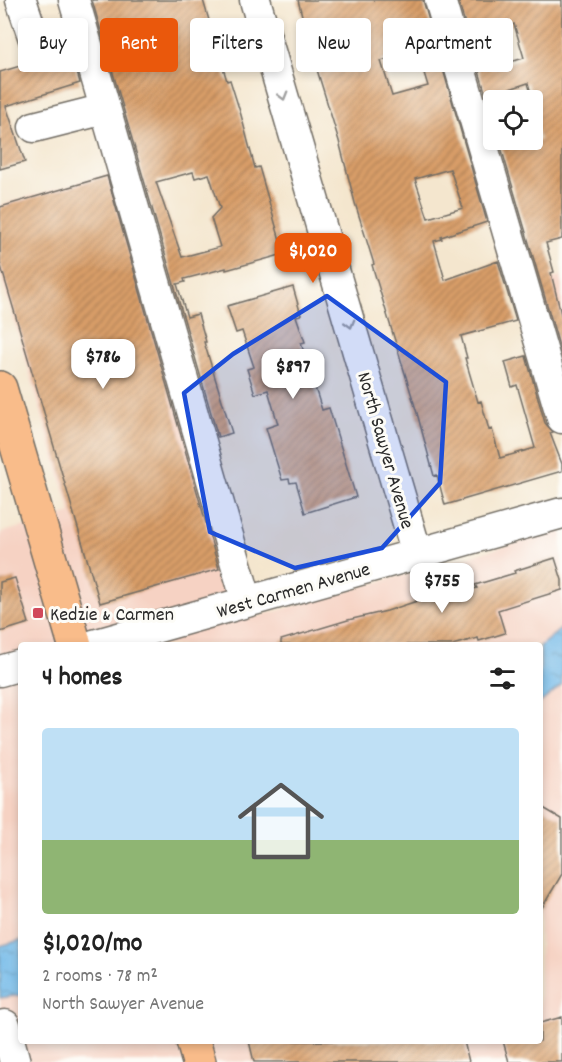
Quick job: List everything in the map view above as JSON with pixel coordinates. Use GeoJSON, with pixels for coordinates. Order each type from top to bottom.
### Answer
{"type":"FeatureCollection","features":[{"type":"Feature","properties":{"kind":"main road"},"geometry":{"type":"LineString","coordinates":[[0,388],[74,642]]}},
{"type":"Feature","properties":{"kind":"main road"},"geometry":{"type":"LineString","coordinates":[[194,1044],[199,1062]]}},
{"type":"Feature","properties":{"kind":"street"},"geometry":{"type":"LineString","coordinates":[[21,0],[27,18]]}},
{"type":"Feature","properties":{"kind":"street"},"geometry":{"type":"LineString","coordinates":[[74,0],[247,602]]}},
{"type":"Feature","properties":{"kind":"street","name":"North Sawyer Avenue"},"geometry":{"type":"LineString","coordinates":[[255,0],[417,554]]}},
{"type":"Feature","properties":{"kind":"street"},"geometry":{"type":"LineString","coordinates":[[440,0],[562,418]]}},
{"type":"Feature","properties":{"kind":"street"},"geometry":{"type":"LineString","coordinates":[[34,127],[105,109]]}},
{"type":"Feature","properties":{"kind":"street","name":"West Carmen Avenue"},"geometry":{"type":"LineString","coordinates":[[105,642],[562,513]]}},
{"type":"Feature","properties":{"kind":"street"},"geometry":{"type":"LineString","coordinates":[[0,671],[18,666]]}},
{"type":"Feature","properties":{"kind":"street"},"geometry":{"type":"LineString","coordinates":[[2,1025],[15,1062]]}},
{"type":"Feature","properties":{"kind":"highlighted area"},"geometry":{"type":"Polygon","coordinates":[[[327,296],[446,382],[440,483],[382,548],[295,568],[210,532],[184,393],[233,354],[327,296]]]}},
{"type":"Feature","properties":{"kind":"shaded area"},"geometry":{"type":"Polygon","coordinates":[[[128,168],[256,617],[562,530],[562,1062],[10,1062],[0,1030],[0,533],[71,513],[0,273],[0,205],[128,168]]]}},
{"type":"Feature","properties":{"kind":"shaded area"},"geometry":{"type":"Polygon","coordinates":[[[562,276],[562,403],[526,286],[562,276]]]}},
{"type":"Feature","properties":{"kind":"water"},"geometry":{"type":"Polygon","coordinates":[[[562,628],[562,685],[543,701],[543,644],[562,628]]]}},
{"type":"Feature","properties":{"kind":"water"},"geometry":{"type":"Polygon","coordinates":[[[18,941],[18,995],[0,998],[0,946],[18,941]]]}},
{"type":"Feature","properties":{"kind":"building"},"geometry":{"type":"Polygon","coordinates":[[[92,0],[203,0],[208,18],[190,18],[190,72],[224,72],[227,81],[230,80],[255,168],[259,167],[284,254],[184,279],[185,282],[177,284],[187,317],[198,314],[206,342],[204,342],[232,433],[218,437],[113,72],[178,72],[178,18],[100,18],[100,28],[92,0]],[[193,172],[156,182],[182,257],[220,247],[211,218],[220,208],[209,174],[195,178],[193,172]]]}},
{"type":"Feature","properties":{"kind":"building"},"geometry":{"type":"Polygon","coordinates":[[[298,0],[423,0],[428,18],[383,18],[383,60],[381,61],[383,72],[392,96],[428,86],[424,72],[444,72],[487,222],[434,241],[445,280],[498,261],[516,321],[461,336],[467,358],[465,358],[478,402],[481,401],[489,430],[492,429],[500,458],[535,448],[517,385],[512,387],[505,362],[526,356],[545,423],[553,432],[550,433],[562,464],[562,471],[445,505],[437,475],[434,476],[372,265],[374,264],[318,72],[371,72],[371,18],[303,18],[298,0]],[[450,169],[415,179],[428,218],[463,208],[450,169]]]}},
{"type":"Feature","properties":{"kind":"building"},"geometry":{"type":"Polygon","coordinates":[[[458,0],[562,0],[562,239],[546,243],[562,318],[562,356],[502,150],[543,150],[543,90],[530,90],[528,83],[506,90],[485,90],[479,72],[513,72],[513,61],[524,58],[513,18],[463,18],[458,0]]]}},
{"type":"Feature","properties":{"kind":"building"},"geometry":{"type":"Polygon","coordinates":[[[18,67],[18,72],[77,72],[80,83],[6,106],[25,162],[0,169],[0,72],[18,67]]]}},
{"type":"Feature","properties":{"kind":"building"},"geometry":{"type":"Polygon","coordinates":[[[107,176],[219,569],[100,603],[0,263],[0,207],[107,176]]]}},
{"type":"Feature","properties":{"kind":"building"},"geometry":{"type":"Polygon","coordinates":[[[293,287],[301,315],[296,316],[305,342],[301,343],[322,410],[329,408],[356,497],[305,513],[296,482],[290,483],[289,479],[282,480],[266,428],[278,424],[268,390],[255,394],[247,369],[254,367],[242,331],[236,333],[227,306],[293,287]]]}},
{"type":"Feature","properties":{"kind":"building"},"geometry":{"type":"Polygon","coordinates":[[[555,558],[562,580],[562,590],[498,610],[505,633],[479,641],[478,638],[463,642],[281,642],[281,640],[426,598],[427,600],[477,588],[475,585],[515,573],[514,571],[555,558]]]}},
{"type":"Feature","properties":{"kind":"building"},"geometry":{"type":"Polygon","coordinates":[[[15,578],[29,623],[0,632],[0,582],[15,578]]]}},
{"type":"Feature","properties":{"kind":"building"},"geometry":{"type":"Polygon","coordinates":[[[543,808],[562,819],[562,874],[543,906],[543,808]]]}},
{"type":"Feature","properties":{"kind":"building"},"geometry":{"type":"Polygon","coordinates":[[[562,1017],[562,1062],[509,1062],[504,1044],[543,1044],[543,1022],[562,1017]]]}},
{"type":"Feature","properties":{"kind":"building"},"geometry":{"type":"Polygon","coordinates":[[[250,1044],[465,1044],[469,1062],[254,1062],[250,1044]]]}},
{"type":"Feature","properties":{"kind":"place","name":"Kedzie & Carmen"},"geometry":{"type":"Point","coordinates":[38,613]}}]}
